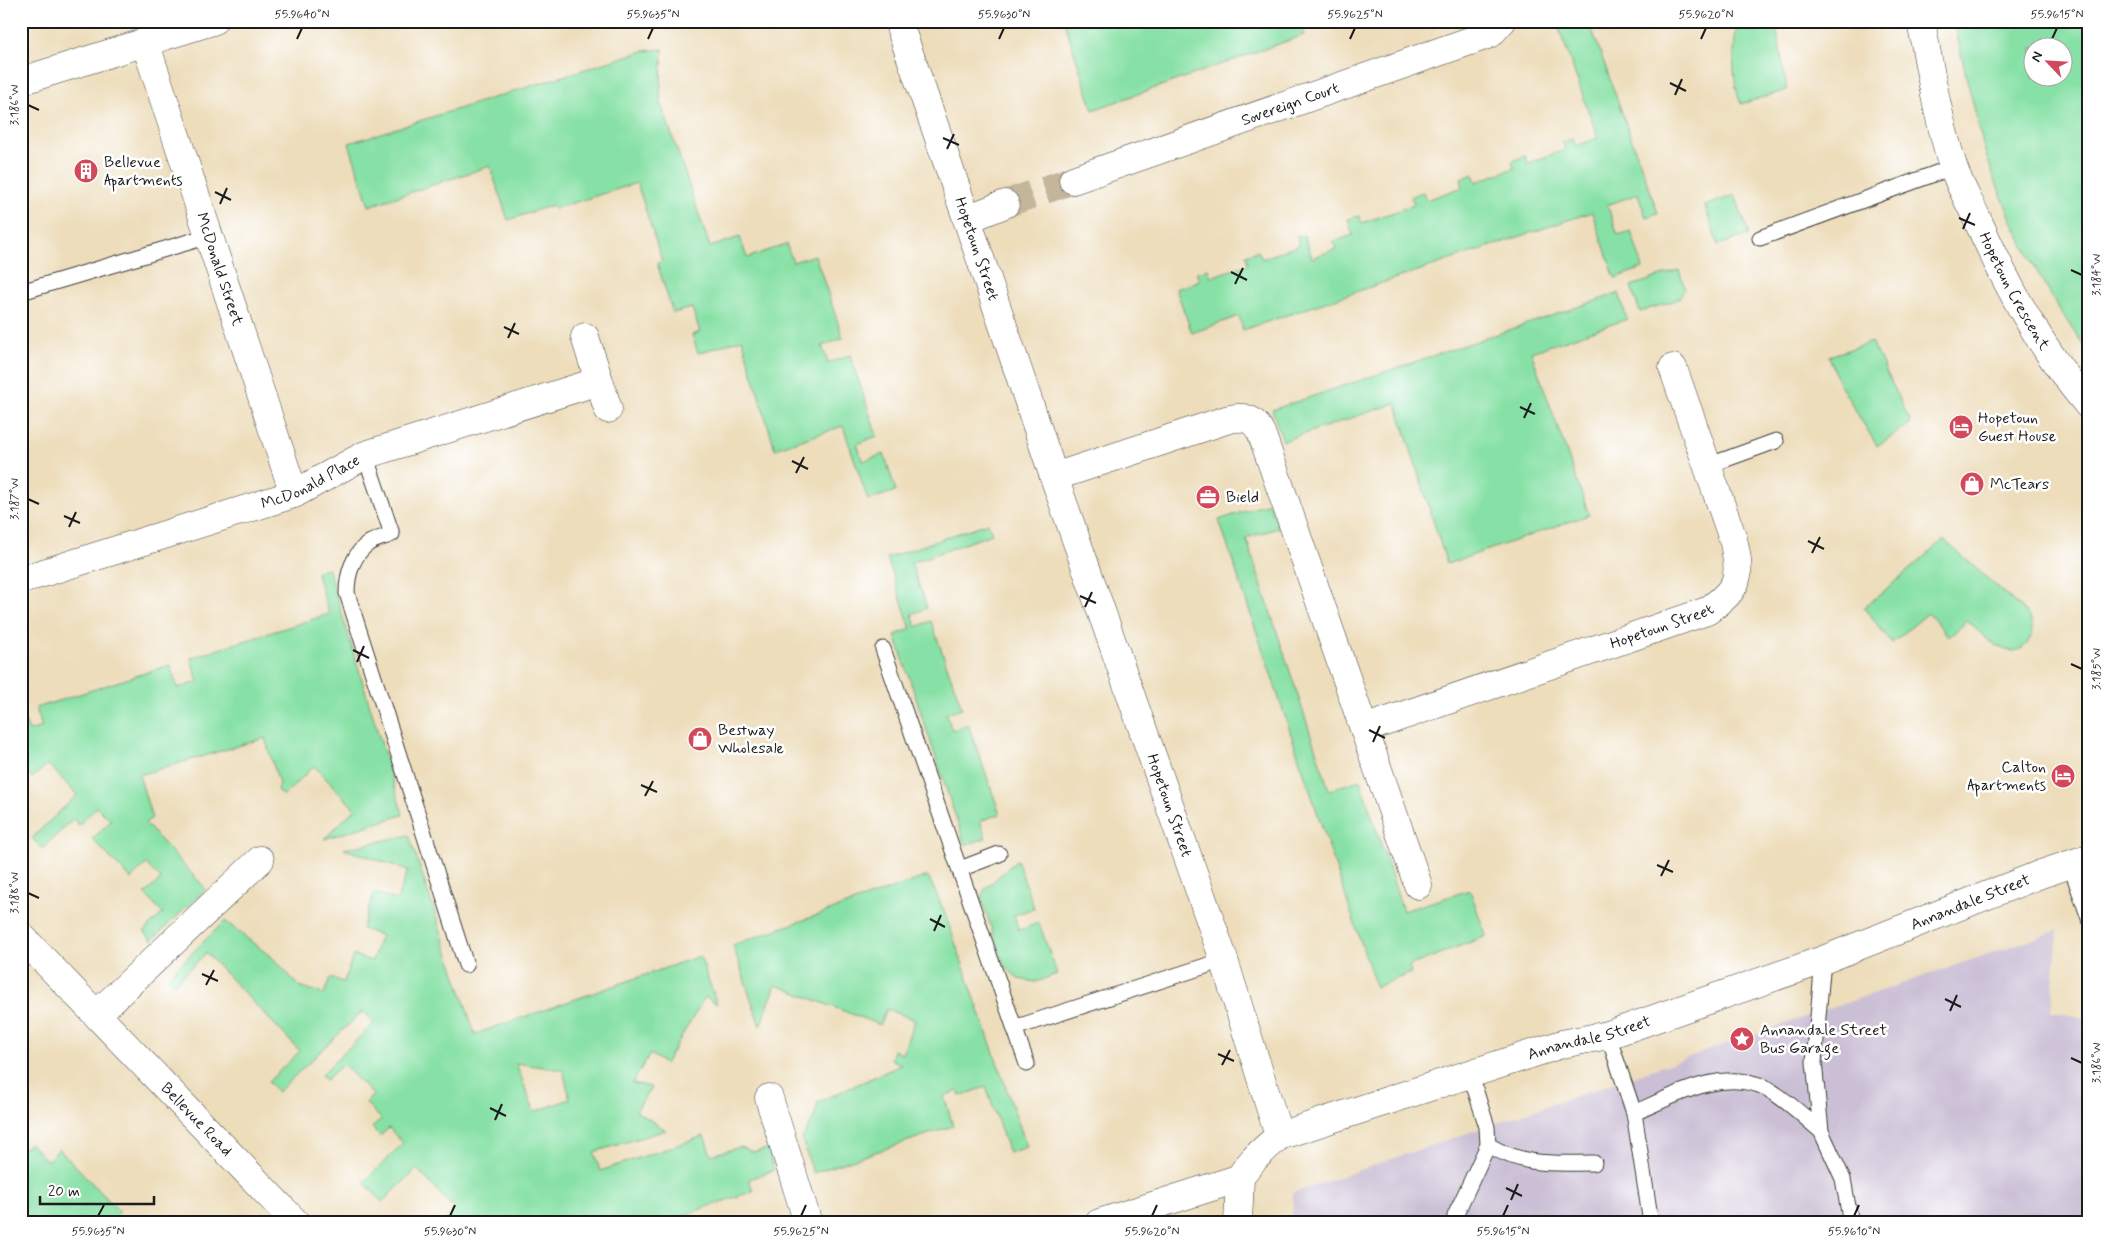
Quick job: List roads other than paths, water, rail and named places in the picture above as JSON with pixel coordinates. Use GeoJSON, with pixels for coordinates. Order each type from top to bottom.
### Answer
{"type":"FeatureCollection","features":[{"type":"Feature","properties":{"kind":"street"},"geometry":{"type":"LineString","coordinates":[[21,80],[213,21]]}},
{"type":"Feature","properties":{"kind":"street","name":"Hopetoun Street"},"geometry":{"type":"LineString","coordinates":[[898,21],[968,219],[1054,478],[1224,960],[1278,1136]]}},
{"type":"Feature","properties":{"kind":"street","name":"Sovereign Court"},"geometry":{"type":"LineString","coordinates":[[1073,180],[1490,34],[1502,21]]}},
{"type":"Feature","properties":{"kind":"street","name":"Hopetoun Crescent"},"geometry":{"type":"LineString","coordinates":[[1921,21],[1934,92],[1953,167],[1992,252],[2037,338],[2067,381],[2089,406]]}},
{"type":"Feature","properties":{"kind":"street","name":"McDonald Street"},"geometry":{"type":"LineString","coordinates":[[145,42],[294,494]]}},
{"type":"Feature","properties":{"kind":"street"},"geometry":{"type":"LineString","coordinates":[[968,219],[1005,204]]}},
{"type":"Feature","properties":{"kind":"street"},"geometry":{"type":"LineString","coordinates":[[585,337],[608,410]]}},
{"type":"Feature","properties":{"kind":"street","name":"Hopetoun Street"},"geometry":{"type":"LineString","coordinates":[[1364,729],[1707,611],[1722,601],[1735,585],[1739,564],[1733,539],[1673,368]]}},
{"type":"Feature","properties":{"kind":"street","name":"McDonald Place"},"geometry":{"type":"LineString","coordinates":[[21,580],[294,494],[365,455],[599,381]]}},
{"type":"Feature","properties":{"kind":"street"},"geometry":{"type":"LineString","coordinates":[[1054,478],[1226,420],[1243,417],[1254,421],[1262,435],[1418,885]]}},
{"type":"Feature","properties":{"kind":"street"},"geometry":{"type":"LineString","coordinates":[[97,1014],[260,860]]}},
{"type":"Feature","properties":{"kind":"street","name":"Annandale Street"},"geometry":{"type":"LineString","coordinates":[[1240,1178],[1248,1164],[1278,1136],[1562,1044],[1608,1035],[1823,960],[2041,874],[2079,861]]}},
{"type":"Feature","properties":{"kind":"street","name":"Bellevue Road"},"geometry":{"type":"LineString","coordinates":[[21,936],[296,1223]]}},
{"type":"Feature","properties":{"kind":"street"},"geometry":{"type":"LineString","coordinates":[[769,1098],[808,1223]]}},
{"type":"Feature","properties":{"kind":"street"},"geometry":{"type":"LineString","coordinates":[[1099,1223],[1240,1178],[1238,1223]]}},
{"type":"Feature","properties":{"kind":"lane"},"geometry":{"type":"LineString","coordinates":[[1760,238],[1953,167]]}},
{"type":"Feature","properties":{"kind":"lane"},"geometry":{"type":"LineString","coordinates":[[21,292],[209,236]]}},
{"type":"Feature","properties":{"kind":"lane"},"geometry":{"type":"LineString","coordinates":[[1707,466],[1776,441]]}},
{"type":"Feature","properties":{"kind":"lane"},"geometry":{"type":"LineString","coordinates":[[365,455],[392,534],[370,542],[360,551],[352,564],[347,579],[346,593],[466,965]]}},
{"type":"Feature","properties":{"kind":"lane"},"geometry":{"type":"LineString","coordinates":[[883,649],[1027,1064]]}},
{"type":"Feature","properties":{"kind":"lane"},"geometry":{"type":"LineString","coordinates":[[960,870],[999,854]]}},
{"type":"Feature","properties":{"kind":"lane"},"geometry":{"type":"LineString","coordinates":[[2079,861],[2089,918]]}},
{"type":"Feature","properties":{"kind":"lane"},"geometry":{"type":"LineString","coordinates":[[1014,1028],[1224,960]]}},
{"type":"Feature","properties":{"kind":"lane"},"geometry":{"type":"LineString","coordinates":[[1823,960],[1814,1062],[1821,1131],[1843,1179],[1851,1223]]}},
{"type":"Feature","properties":{"kind":"lane"},"geometry":{"type":"LineString","coordinates":[[1608,1035],[1634,1113],[1651,1223]]}},
{"type":"Feature","properties":{"kind":"lane"},"geometry":{"type":"LineString","coordinates":[[1455,1216],[1488,1145],[1487,1127],[1470,1074]]}},
{"type":"Feature","properties":{"kind":"lane"},"geometry":{"type":"LineString","coordinates":[[1634,1113],[1699,1086],[1722,1081],[1745,1081],[1765,1088],[1782,1098],[1821,1131]]}},
{"type":"Feature","properties":{"kind":"lane"},"geometry":{"type":"LineString","coordinates":[[1488,1145],[1516,1159],[1536,1163],[1594,1162]]}},
{"type":"Feature","properties":{"kind":"tunnel"},"geometry":{"type":"LineString","coordinates":[[1005,204],[1073,180]]}},
{"type":"Feature","properties":{"kind":"place","name":"Bellevue Apartments"},"geometry":{"type":"Point","coordinates":[86,171]}},
{"type":"Feature","properties":{"kind":"place","name":"Hopetoun Guest House"},"geometry":{"type":"Point","coordinates":[1961,427]}},
{"type":"Feature","properties":{"kind":"place","name":"McTears"},"geometry":{"type":"Point","coordinates":[1972,484]}},
{"type":"Feature","properties":{"kind":"place","name":"Bield"},"geometry":{"type":"Point","coordinates":[1208,497]}},
{"type":"Feature","properties":{"kind":"place","name":"Bestway Wholesale"},"geometry":{"type":"Point","coordinates":[700,739]}},
{"type":"Feature","properties":{"kind":"place","name":"Calton Apartments"},"geometry":{"type":"Point","coordinates":[2063,776]}},
{"type":"Feature","properties":{"kind":"place","name":"Annandale Street Bus Garage"},"geometry":{"type":"Point","coordinates":[1742,1039]}}]}
